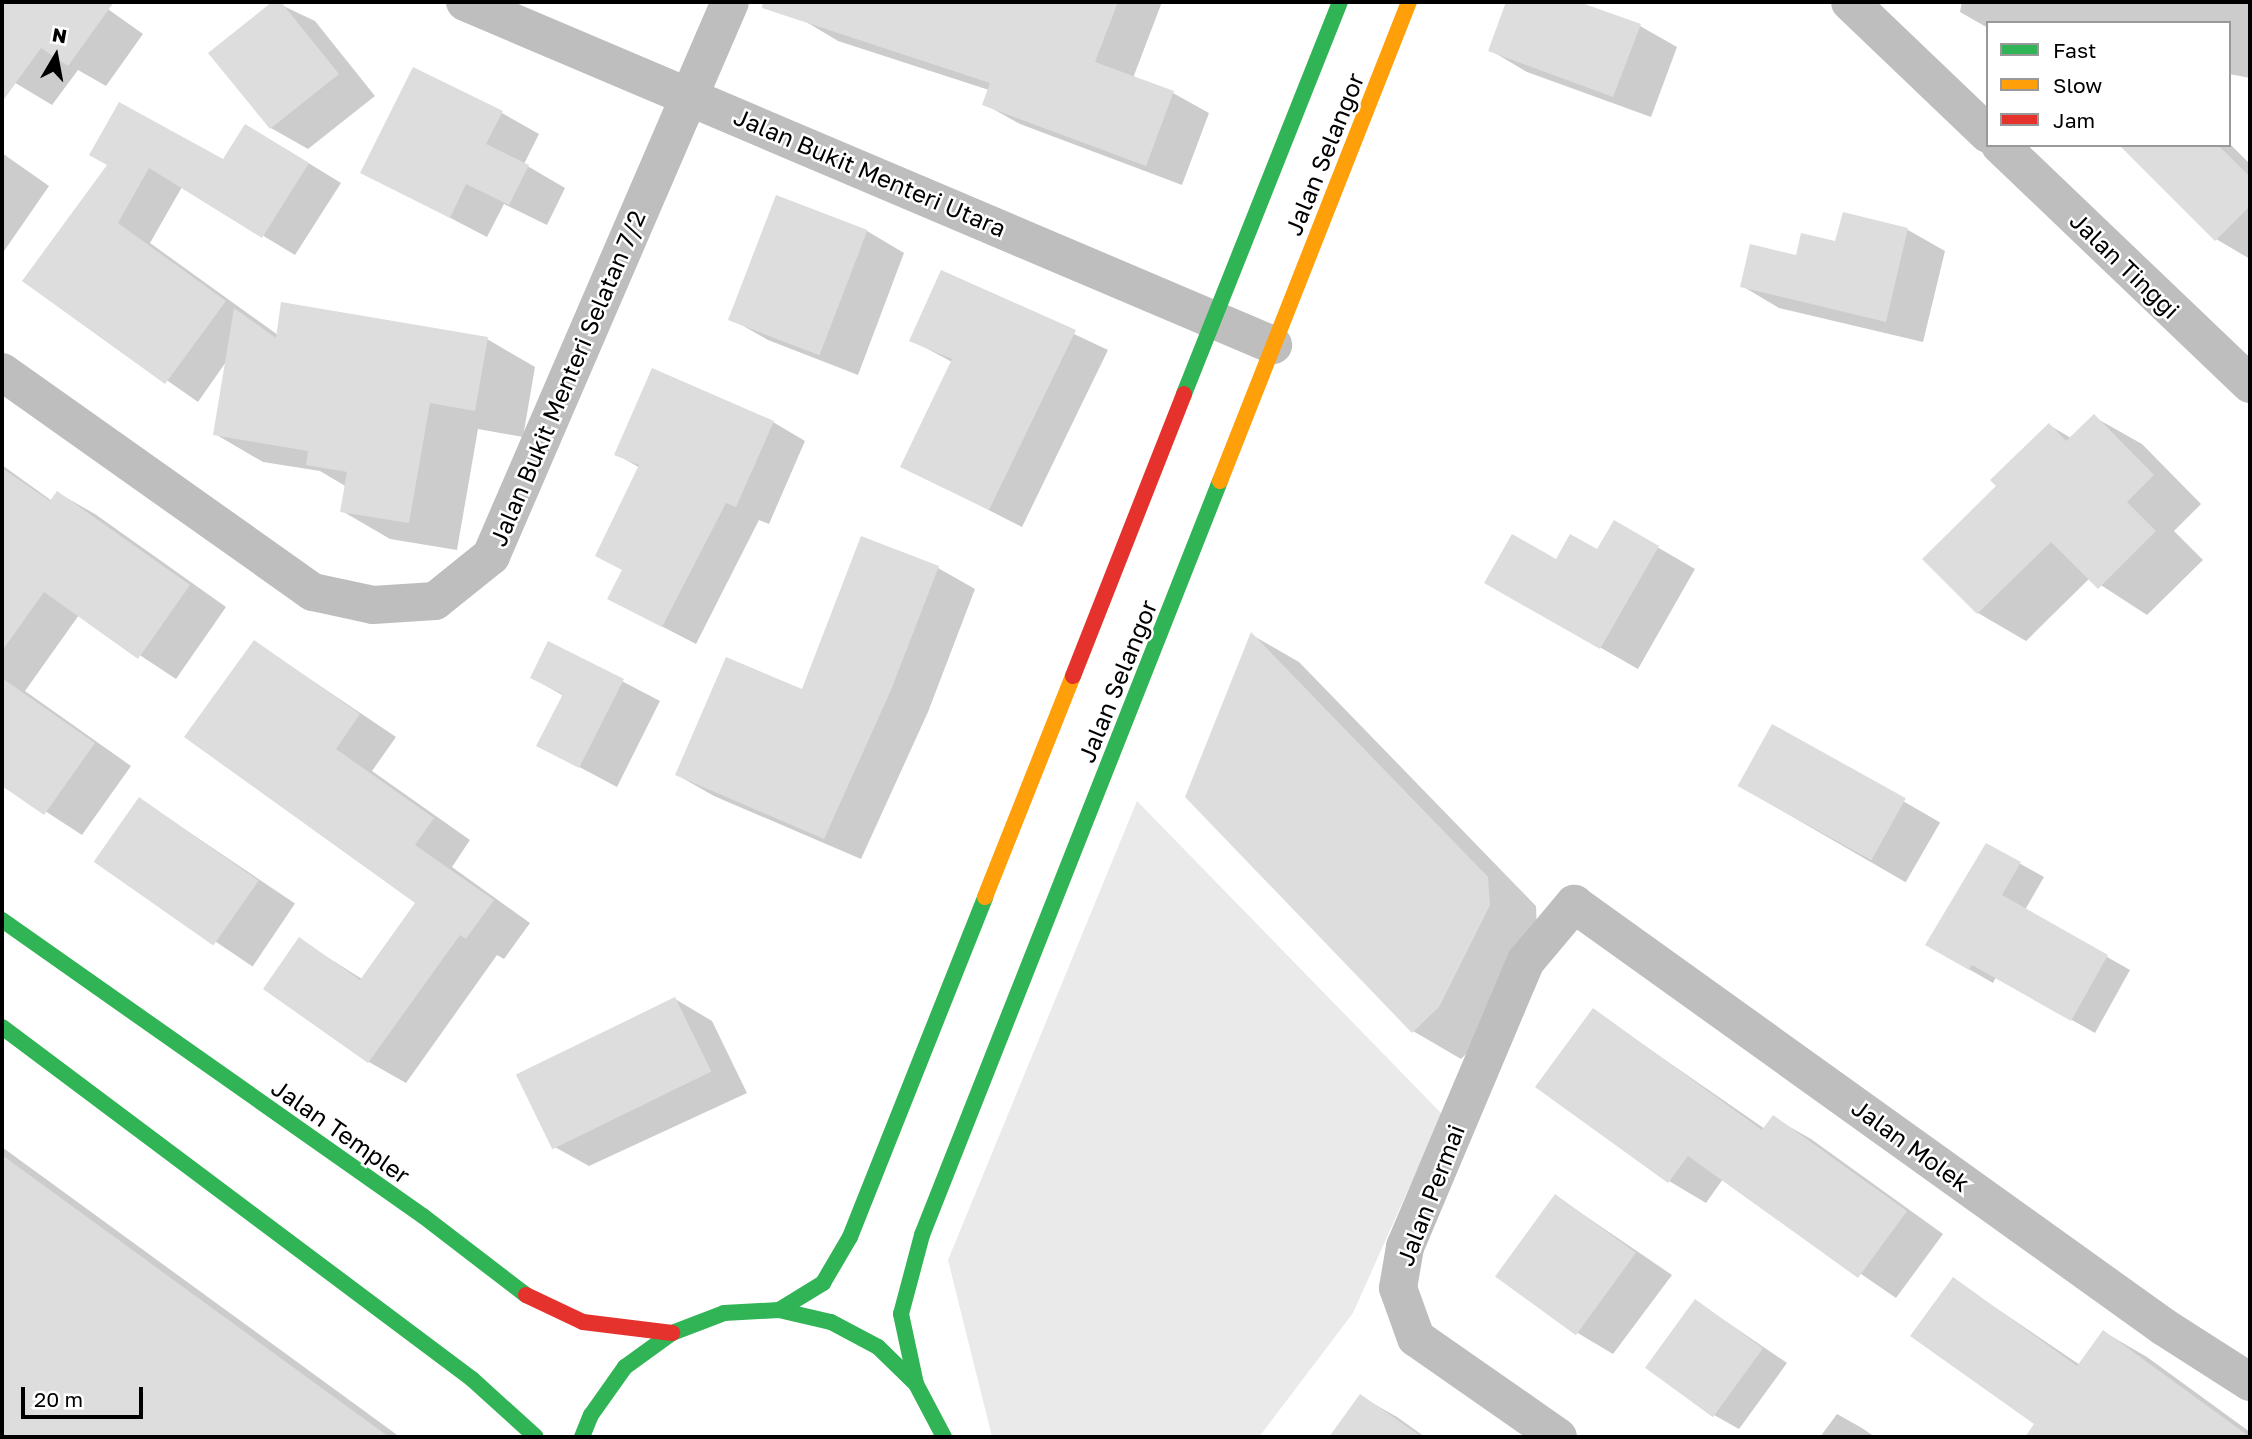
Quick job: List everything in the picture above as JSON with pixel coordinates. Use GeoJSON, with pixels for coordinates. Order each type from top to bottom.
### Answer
{"type":"FeatureCollection","features":[{"type":"Feature","properties":{"kind":"main road","name":"Jalan Selangor"},"geometry":{"type":"LineString","coordinates":[[779,1310],[823,1283],[850,1237],[1340,2]]}},
{"type":"Feature","properties":{"kind":"main road","name":"Jalan Selangor"},"geometry":{"type":"LineString","coordinates":[[916,1384],[901,1314],[922,1235],[1409,2]]}},
{"type":"Feature","properties":{"kind":"main road","name":"Jalan Templer"},"geometry":{"type":"LineString","coordinates":[[2,920],[423,1216],[533,1300],[583,1322],[672,1332]]}},
{"type":"Feature","properties":{"kind":"main road"},"geometry":{"type":"LineString","coordinates":[[2,1027],[472,1379],[536,1437]]}},
{"type":"Feature","properties":{"kind":"main road"},"geometry":{"type":"LineString","coordinates":[[582,1437],[591,1415],[625,1367],[672,1332],[724,1313],[779,1310],[831,1322],[878,1347],[916,1384],[934,1411],[944,1437]]}},
{"type":"Feature","properties":{"kind":"street","name":"Jalan Bukit Menteri Utara"},"geometry":{"type":"LineString","coordinates":[[465,2],[1273,345]]}},
{"type":"Feature","properties":{"kind":"street","name":"Jalan Bukit Menteri Selatan 7/2"},"geometry":{"type":"LineString","coordinates":[[2,372],[313,592],[373,605],[435,601],[491,556],[687,94],[730,2]]}},
{"type":"Feature","properties":{"kind":"street"},"geometry":{"type":"LineString","coordinates":[[1850,2],[1986,132]]}},
{"type":"Feature","properties":{"kind":"street","name":"Jalan Tinggi"},"geometry":{"type":"LineString","coordinates":[[2002,147],[2250,384]]}},
{"type":"Feature","properties":{"kind":"street","name":"Jalan Molek"},"geometry":{"type":"LineString","coordinates":[[1574,904],[2164,1328],[2250,1381]]}},
{"type":"Feature","properties":{"kind":"street","name":"Jalan Permai"},"geometry":{"type":"LineString","coordinates":[[1558,1437],[1416,1338],[1398,1288],[1405,1247],[1526,961],[1574,904]]}},
{"type":"Feature","properties":{"kind":"shaded area"},"geometry":{"type":"Polygon","coordinates":[[[1137,801],[1442,1114],[1353,1313],[1259,1437],[992,1437],[948,1260],[1137,801]]]}},
{"type":"Feature","properties":{"kind":"building"},"geometry":{"type":"Polygon","coordinates":[[[2,2],[114,2],[68,66],[41,48],[2,102],[2,2]]]}},
{"type":"Feature","properties":{"kind":"building"},"geometry":{"type":"Polygon","coordinates":[[[272,2],[281,2],[339,74],[270,129],[208,53],[272,2]]]}},
{"type":"Feature","properties":{"kind":"building"},"geometry":{"type":"Polygon","coordinates":[[[763,2],[1118,2],[1095,62],[1174,91],[1146,166],[982,105],[990,83],[762,8],[763,2]]]}},
{"type":"Feature","properties":{"kind":"building"},"geometry":{"type":"Polygon","coordinates":[[[1506,2],[1579,2],[1641,24],[1613,97],[1488,51],[1506,2]]]}},
{"type":"Feature","properties":{"kind":"building"},"geometry":{"type":"Polygon","coordinates":[[[413,67],[503,111],[486,144],[529,165],[509,205],[466,184],[450,218],[360,173],[413,67]]]}},
{"type":"Feature","properties":{"kind":"building"},"geometry":{"type":"Polygon","coordinates":[[[119,102],[223,159],[245,124],[309,163],[262,238],[149,168],[118,223],[226,301],[165,384],[22,281],[107,165],[89,155],[119,102]]]}},
{"type":"Feature","properties":{"kind":"building"},"geometry":{"type":"Polygon","coordinates":[[[2121,147],[2220,147],[2250,177],[2250,206],[2215,241],[2121,147]]]}},
{"type":"Feature","properties":{"kind":"building"},"geometry":{"type":"Polygon","coordinates":[[[776,195],[867,230],[819,355],[728,320],[776,195]]]}},
{"type":"Feature","properties":{"kind":"building"},"geometry":{"type":"Polygon","coordinates":[[[1843,212],[1908,228],[1886,322],[1740,287],[1750,244],[1796,255],[1801,233],[1835,241],[1843,212]]]}},
{"type":"Feature","properties":{"kind":"building"},"geometry":{"type":"Polygon","coordinates":[[[941,270],[1076,330],[989,510],[900,467],[952,359],[909,341],[941,270]]]}},
{"type":"Feature","properties":{"kind":"building"},"geometry":{"type":"Polygon","coordinates":[[[281,302],[488,337],[475,411],[430,403],[409,523],[340,512],[347,472],[306,465],[308,451],[213,435],[234,308],[276,338],[281,302]]]}},
{"type":"Feature","properties":{"kind":"building"},"geometry":{"type":"Polygon","coordinates":[[[652,368],[774,421],[736,507],[726,503],[662,627],[607,599],[622,570],[595,556],[639,465],[614,455],[652,368]]]}},
{"type":"Feature","properties":{"kind":"building"},"geometry":{"type":"Polygon","coordinates":[[[2094,414],[2154,475],[2127,502],[2156,531],[2098,589],[2051,542],[1977,614],[1922,559],[1996,486],[1990,480],[2049,423],[2066,441],[2094,414]]]}},
{"type":"Feature","properties":{"kind":"building"},"geometry":{"type":"Polygon","coordinates":[[[2,468],[50,501],[57,491],[190,585],[138,659],[44,592],[2,651],[2,468]]]}},
{"type":"Feature","properties":{"kind":"building"},"geometry":{"type":"Polygon","coordinates":[[[1614,520],[1659,546],[1600,649],[1484,583],[1512,534],[1556,559],[1570,534],[1597,549],[1614,520]]]}},
{"type":"Feature","properties":{"kind":"building"},"geometry":{"type":"Polygon","coordinates":[[[861,536],[939,566],[891,690],[824,839],[675,775],[726,657],[802,689],[861,536]]]}},
{"type":"Feature","properties":{"kind":"building"},"geometry":{"type":"Polygon","coordinates":[[[1251,632],[1488,877],[1490,905],[1439,1007],[1412,1033],[1185,797],[1251,632]]]}},
{"type":"Feature","properties":{"kind":"building"},"geometry":{"type":"Polygon","coordinates":[[[254,640],[360,714],[336,749],[434,818],[415,845],[494,900],[466,939],[460,935],[368,1063],[263,989],[299,937],[360,980],[415,903],[184,737],[254,640]]]}},
{"type":"Feature","properties":{"kind":"building"},"geometry":{"type":"Polygon","coordinates":[[[548,641],[624,679],[579,768],[536,746],[563,694],[530,678],[548,641]]]}},
{"type":"Feature","properties":{"kind":"building"},"geometry":{"type":"Polygon","coordinates":[[[2,678],[95,743],[44,815],[2,786],[2,678]]]}},
{"type":"Feature","properties":{"kind":"building"},"geometry":{"type":"Polygon","coordinates":[[[1772,724],[1906,798],[1871,860],[1738,786],[1772,724]]]}},
{"type":"Feature","properties":{"kind":"building"},"geometry":{"type":"Polygon","coordinates":[[[139,797],[259,881],[213,945],[94,862],[139,797]]]}},
{"type":"Feature","properties":{"kind":"building"},"geometry":{"type":"Polygon","coordinates":[[[1986,843],[2021,862],[2002,895],[2108,955],[2071,1021],[1972,965],[1969,970],[1925,945],[1986,843]]]}},
{"type":"Feature","properties":{"kind":"building"},"geometry":{"type":"Polygon","coordinates":[[[675,997],[711,1072],[552,1149],[516,1075],[675,997]]]}},
{"type":"Feature","properties":{"kind":"building"},"geometry":{"type":"Polygon","coordinates":[[[1593,1008],[1762,1130],[1773,1115],[1907,1211],[1858,1278],[1688,1156],[1668,1183],[1535,1087],[1593,1008]]]}},
{"type":"Feature","properties":{"kind":"building"},"geometry":{"type":"Polygon","coordinates":[[[2,1155],[389,1437],[2,1437],[2,1155]]]}},
{"type":"Feature","properties":{"kind":"building"},"geometry":{"type":"Polygon","coordinates":[[[1555,1194],[1636,1253],[1576,1335],[1495,1277],[1555,1194]]]}},
{"type":"Feature","properties":{"kind":"building"},"geometry":{"type":"Polygon","coordinates":[[[1953,1277],[2077,1366],[2103,1330],[2250,1437],[2025,1437],[2034,1424],[1910,1336],[1953,1277]]]}},
{"type":"Feature","properties":{"kind":"building"},"geometry":{"type":"Polygon","coordinates":[[[1695,1299],[1763,1348],[1713,1417],[1645,1368],[1695,1299]]]}},
{"type":"Feature","properties":{"kind":"building"},"geometry":{"type":"Polygon","coordinates":[[[1360,1394],[1422,1437],[1329,1437],[1360,1394]]]}},
{"type":"Feature","properties":{"kind":"traffic: fast"},"geometry":{"type":"LineString","coordinates":[[1184,394],[1340,2]]}},
{"type":"Feature","properties":{"kind":"traffic: fast"},"geometry":{"type":"LineString","coordinates":[[916,1384],[901,1314],[922,1235],[1220,481]]}},
{"type":"Feature","properties":{"kind":"traffic: fast"},"geometry":{"type":"LineString","coordinates":[[779,1310],[823,1283],[850,1237],[985,897]]}},
{"type":"Feature","properties":{"kind":"traffic: fast"},"geometry":{"type":"LineString","coordinates":[[2,920],[423,1216],[526,1295]]}},
{"type":"Feature","properties":{"kind":"traffic: fast"},"geometry":{"type":"LineString","coordinates":[[2,1027],[472,1379],[536,1437]]}},
{"type":"Feature","properties":{"kind":"traffic: fast"},"geometry":{"type":"LineString","coordinates":[[582,1437],[591,1415],[625,1367],[672,1333],[724,1313],[779,1310],[831,1322],[878,1347],[916,1384],[944,1437]]}},
{"type":"Feature","properties":{"kind":"traffic: slow"},"geometry":{"type":"LineString","coordinates":[[1220,481],[1409,2]]}},
{"type":"Feature","properties":{"kind":"traffic: slow"},"geometry":{"type":"LineString","coordinates":[[985,897],[1073,676]]}},
{"type":"Feature","properties":{"kind":"traffic: jam"},"geometry":{"type":"LineString","coordinates":[[1073,676],[1184,394]]}},
{"type":"Feature","properties":{"kind":"traffic: jam"},"geometry":{"type":"LineString","coordinates":[[526,1295],[583,1322],[672,1333]]}}]}
